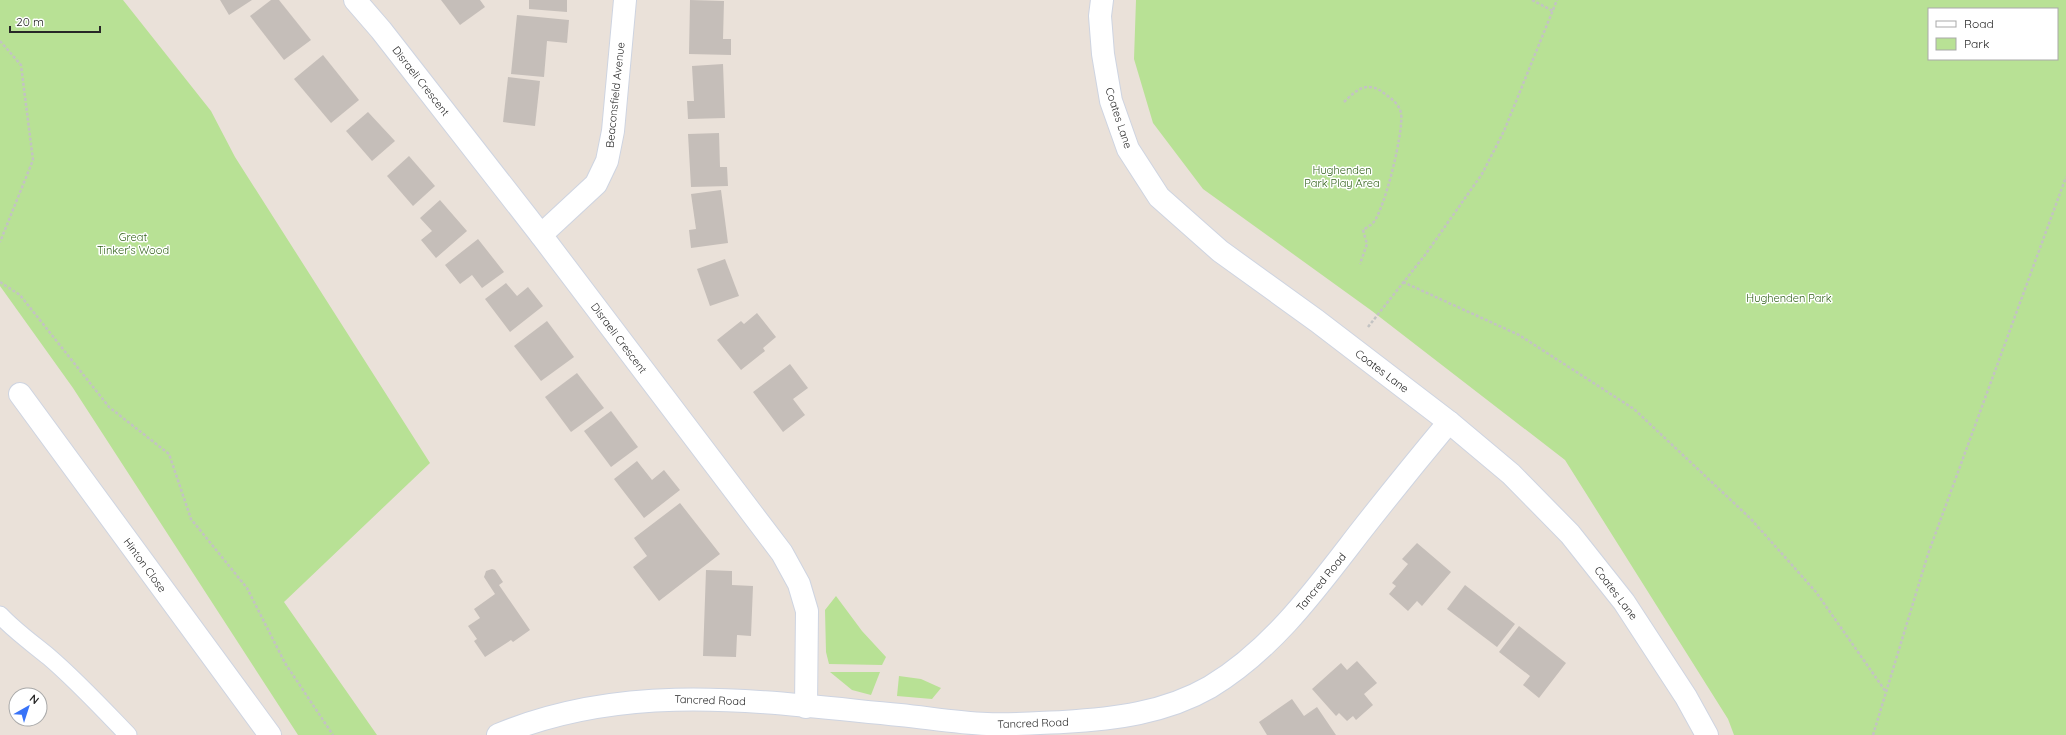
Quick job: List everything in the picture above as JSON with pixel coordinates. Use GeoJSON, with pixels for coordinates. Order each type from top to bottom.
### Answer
{"type":"FeatureCollection","features":[{"type":"Feature","properties":{"kind":"street","name":"Disraeli Crescent"},"geometry":{"type":"LineString","coordinates":[[355,0],[381,30],[541,235],[782,553],[799,584],[808,611],[806,707]]}},
{"type":"Feature","properties":{"kind":"street","name":"Beaconsfield Avenue"},"geometry":{"type":"LineString","coordinates":[[541,235],[596,184],[607,160],[613,131],[625,0]]}},
{"type":"Feature","properties":{"kind":"street","name":"Coates Lane"},"geometry":{"type":"LineString","coordinates":[[1102,0],[1100,16],[1103,54],[1111,102],[1128,149],[1159,197],[1220,251],[1352,348],[1449,422],[1511,474],[1570,534],[1624,602],[1686,697],[1707,735]]}},
{"type":"Feature","properties":{"kind":"street","name":"Hinton Close"},"geometry":{"type":"LineString","coordinates":[[20,394],[270,735]]}},
{"type":"Feature","properties":{"kind":"street","name":"Tancred Road"},"geometry":{"type":"LineString","coordinates":[[498,735],[519,726],[567,711],[626,702],[675,699],[742,701],[806,707],[985,730],[1105,719],[1157,710],[1208,688],[1254,656],[1303,606],[1395,487],[1449,422]]}},
{"type":"Feature","properties":{"kind":"lane"},"geometry":{"type":"LineString","coordinates":[[0,614],[16,631],[49,657],[128,735]]}},
{"type":"Feature","properties":{"kind":"path"},"geometry":{"type":"LineString","coordinates":[[1532,0],[1553,11]]}},
{"type":"Feature","properties":{"kind":"path"},"geometry":{"type":"LineString","coordinates":[[1352,348],[1403,282],[1482,174],[1504,131],[1557,0]]}},
{"type":"Feature","properties":{"kind":"path"},"geometry":{"type":"LineString","coordinates":[[0,41],[21,65],[33,160],[0,242]]}},
{"type":"Feature","properties":{"kind":"path"},"geometry":{"type":"LineString","coordinates":[[1344,102],[1356,90],[1366,86],[1377,89],[1394,101],[1401,112],[1402,130],[1396,160],[1379,212],[1373,223],[1363,230],[1367,244],[1360,264]]}},
{"type":"Feature","properties":{"kind":"path"},"geometry":{"type":"LineString","coordinates":[[1873,735],[1928,554],[2066,178]]}},
{"type":"Feature","properties":{"kind":"path"},"geometry":{"type":"LineString","coordinates":[[0,282],[20,295],[109,407],[169,454],[191,519],[247,588],[285,663],[333,735]]}},
{"type":"Feature","properties":{"kind":"path"},"geometry":{"type":"LineString","coordinates":[[1403,282],[1519,335],[1634,409],[1751,519],[1771,541],[1816,592],[1886,692]]}},
{"type":"Feature","properties":{"kind":"green space","name":"Great Tinker's Wood"},"geometry":{"type":"Polygon","coordinates":[[[0,0],[123,0],[211,111],[235,157],[430,463],[284,602],[377,735],[298,735],[73,388],[0,286],[0,0]]]}},
{"type":"Feature","properties":{"kind":"green space","name":"Hughenden Park"},"geometry":{"type":"Polygon","coordinates":[[[1136,0],[2066,0],[2066,735],[1734,735],[1728,719],[1565,460],[1372,311],[1203,189],[1153,123],[1134,59],[1136,0]]]}},
{"type":"Feature","properties":{"kind":"green space"},"geometry":{"type":"Polygon","coordinates":[[[836,596],[862,631],[886,657],[882,665],[829,664],[826,652],[825,610],[836,596]]]}},
{"type":"Feature","properties":{"kind":"green space"},"geometry":{"type":"Polygon","coordinates":[[[830,672],[880,672],[871,695],[852,690],[830,672]]]}},
{"type":"Feature","properties":{"kind":"green space"},"geometry":{"type":"Polygon","coordinates":[[[899,676],[921,679],[941,688],[932,699],[897,696],[899,676]]]}},
{"type":"Feature","properties":{"kind":"building"},"geometry":{"type":"Polygon","coordinates":[[[220,0],[252,0],[229,15],[220,0]]]}},
{"type":"Feature","properties":{"kind":"building"},"geometry":{"type":"Polygon","coordinates":[[[271,0],[279,0],[311,40],[284,60],[250,16],[271,0]]]}},
{"type":"Feature","properties":{"kind":"building"},"geometry":{"type":"Polygon","coordinates":[[[441,0],[480,0],[485,7],[460,25],[441,0]]]}},
{"type":"Feature","properties":{"kind":"building"},"geometry":{"type":"Polygon","coordinates":[[[529,0],[567,0],[567,12],[529,9],[529,0]]]}},
{"type":"Feature","properties":{"kind":"building"},"geometry":{"type":"Polygon","coordinates":[[[690,0],[724,1],[723,39],[731,39],[731,55],[689,54],[690,0]]]}},
{"type":"Feature","properties":{"kind":"building"},"geometry":{"type":"Polygon","coordinates":[[[517,15],[569,20],[567,43],[547,41],[544,77],[511,74],[517,15]]]}},
{"type":"Feature","properties":{"kind":"building"},"geometry":{"type":"Polygon","coordinates":[[[323,55],[359,100],[331,123],[294,79],[323,55]]]}},
{"type":"Feature","properties":{"kind":"building"},"geometry":{"type":"Polygon","coordinates":[[[723,64],[725,118],[688,119],[687,101],[694,101],[692,66],[723,64]]]}},
{"type":"Feature","properties":{"kind":"building"},"geometry":{"type":"Polygon","coordinates":[[[508,77],[540,81],[535,126],[503,122],[508,77]]]}},
{"type":"Feature","properties":{"kind":"building"},"geometry":{"type":"Polygon","coordinates":[[[368,112],[395,141],[372,161],[346,131],[368,112]]]}},
{"type":"Feature","properties":{"kind":"building"},"geometry":{"type":"Polygon","coordinates":[[[719,133],[720,167],[727,167],[728,186],[691,187],[688,134],[719,133]]]}},
{"type":"Feature","properties":{"kind":"building"},"geometry":{"type":"Polygon","coordinates":[[[409,156],[435,186],[413,206],[387,176],[409,156]]]}},
{"type":"Feature","properties":{"kind":"building"},"geometry":{"type":"Polygon","coordinates":[[[721,190],[728,243],[691,248],[689,230],[696,229],[691,194],[721,190]]]}},
{"type":"Feature","properties":{"kind":"building"},"geometry":{"type":"Polygon","coordinates":[[[440,200],[467,231],[436,258],[421,240],[432,231],[420,218],[440,200]]]}},
{"type":"Feature","properties":{"kind":"building"},"geometry":{"type":"Polygon","coordinates":[[[478,239],[504,272],[482,288],[472,275],[460,284],[445,265],[478,239]]]}},
{"type":"Feature","properties":{"kind":"building"},"geometry":{"type":"Polygon","coordinates":[[[725,259],[739,296],[710,306],[697,269],[725,259]]]}},
{"type":"Feature","properties":{"kind":"building"},"geometry":{"type":"Polygon","coordinates":[[[506,283],[517,296],[528,287],[543,306],[510,332],[485,299],[506,283]]]}},
{"type":"Feature","properties":{"kind":"building"},"geometry":{"type":"Polygon","coordinates":[[[757,313],[776,337],[763,348],[765,351],[741,370],[717,340],[741,321],[744,324],[757,313]]]}},
{"type":"Feature","properties":{"kind":"building"},"geometry":{"type":"Polygon","coordinates":[[[547,321],[574,357],[541,381],[514,346],[547,321]]]}},
{"type":"Feature","properties":{"kind":"building"},"geometry":{"type":"Polygon","coordinates":[[[790,364],[808,388],[793,399],[805,415],[783,432],[753,392],[790,364]]]}},
{"type":"Feature","properties":{"kind":"building"},"geometry":{"type":"Polygon","coordinates":[[[577,373],[604,408],[571,432],[545,397],[577,373]]]}},
{"type":"Feature","properties":{"kind":"building"},"geometry":{"type":"Polygon","coordinates":[[[611,411],[638,447],[611,467],[584,431],[611,411]]]}},
{"type":"Feature","properties":{"kind":"building"},"geometry":{"type":"Polygon","coordinates":[[[637,461],[652,480],[664,470],[680,490],[644,518],[614,479],[637,461]]]}},
{"type":"Feature","properties":{"kind":"building"},"geometry":{"type":"Polygon","coordinates":[[[680,503],[720,554],[659,601],[633,567],[647,556],[634,538],[680,503]]]}},
{"type":"Feature","properties":{"kind":"building"},"geometry":{"type":"Polygon","coordinates":[[[1417,543],[1451,572],[1422,606],[1417,601],[1408,611],[1389,594],[1396,586],[1392,583],[1408,564],[1402,559],[1417,543]]]}},
{"type":"Feature","properties":{"kind":"building"},"geometry":{"type":"Polygon","coordinates":[[[492,569],[495,570],[503,582],[499,585],[530,630],[513,642],[511,640],[485,657],[474,641],[477,639],[468,626],[480,618],[474,609],[495,594],[484,577],[486,571],[492,569]]]}},
{"type":"Feature","properties":{"kind":"building"},"geometry":{"type":"Polygon","coordinates":[[[706,570],[732,571],[732,585],[753,586],[751,636],[737,635],[736,657],[703,656],[706,570]]]}},
{"type":"Feature","properties":{"kind":"building"},"geometry":{"type":"Polygon","coordinates":[[[1465,585],[1515,624],[1497,647],[1447,609],[1465,585]]]}},
{"type":"Feature","properties":{"kind":"building"},"geometry":{"type":"Polygon","coordinates":[[[1519,626],[1566,663],[1539,698],[1523,685],[1530,676],[1499,652],[1519,626]]]}},
{"type":"Feature","properties":{"kind":"building"},"geometry":{"type":"Polygon","coordinates":[[[1357,661],[1377,683],[1364,694],[1373,705],[1356,720],[1353,716],[1347,721],[1339,713],[1336,716],[1312,689],[1341,663],[1347,670],[1357,661]]]}},
{"type":"Feature","properties":{"kind":"building"},"geometry":{"type":"Polygon","coordinates":[[[1292,699],[1304,716],[1317,707],[1336,735],[1267,735],[1259,722],[1292,699]]]}},
{"type":"Feature","properties":{"kind":"park label","name":"Hughenden Park Play Area"},"geometry":{"type":"Point","coordinates":[1342,176]}}]}
